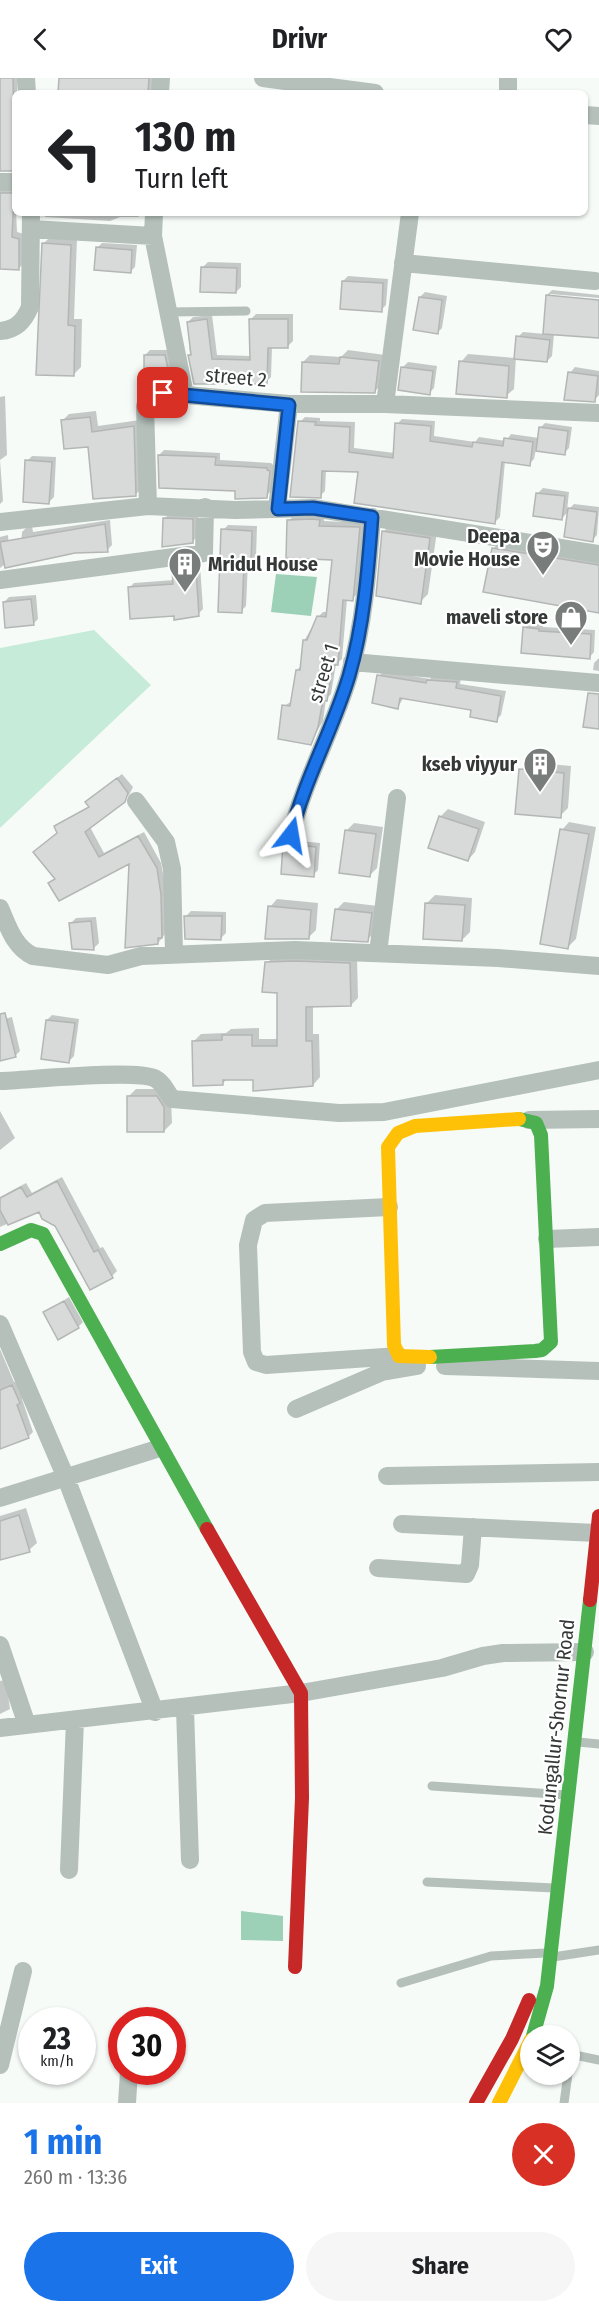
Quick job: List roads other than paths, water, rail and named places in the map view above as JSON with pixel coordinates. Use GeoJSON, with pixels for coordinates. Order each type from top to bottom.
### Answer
{"type":"FeatureCollection","features":[{"type":"Feature","properties":{"kind":"street"},"geometry":{"type":"LineString","coordinates":[[263,78],[310,80],[360,90]]}},
{"type":"Feature","properties":{"kind":"street"},"geometry":{"type":"LineString","coordinates":[[154,216],[153,236],[185,395]]}},
{"type":"Feature","properties":{"kind":"street"},"geometry":{"type":"LineString","coordinates":[[385,404],[410,216]]}},
{"type":"Feature","properties":{"kind":"street"},"geometry":{"type":"LineString","coordinates":[[0,331],[17,326],[25,318],[30,307],[31,221],[153,236]]}},
{"type":"Feature","properties":{"kind":"street"},"geometry":{"type":"LineString","coordinates":[[403,263],[595,281]]}},
{"type":"Feature","properties":{"kind":"street","name":"street 2"},"geometry":{"type":"LineString","coordinates":[[148,506],[145,406],[154,393],[289,405],[278,509]]}},
{"type":"Feature","properties":{"kind":"street"},"geometry":{"type":"LineString","coordinates":[[289,405],[385,404],[599,413]]}},
{"type":"Feature","properties":{"kind":"street"},"geometry":{"type":"LineString","coordinates":[[0,522],[148,506],[235,510],[313,508],[599,554]]}},
{"type":"Feature","properties":{"kind":"street"},"geometry":{"type":"LineString","coordinates":[[0,580],[204,553],[205,507]]}},
{"type":"Feature","properties":{"kind":"street","name":"street 1"},"geometry":{"type":"LineString","coordinates":[[291,835],[297,808],[352,662],[362,613],[372,517]]}},
{"type":"Feature","properties":{"kind":"street"},"geometry":{"type":"LineString","coordinates":[[352,662],[599,683]]}},
{"type":"Feature","properties":{"kind":"street"},"geometry":{"type":"LineString","coordinates":[[378,953],[397,798]]}},
{"type":"Feature","properties":{"kind":"street"},"geometry":{"type":"LineString","coordinates":[[136,801],[166,842],[172,869],[174,953]]}},
{"type":"Feature","properties":{"kind":"street"},"geometry":{"type":"LineString","coordinates":[[0,908],[15,940],[24,952],[33,956],[108,965],[141,956],[174,953],[295,950],[498,958],[599,966]]}},
{"type":"Feature","properties":{"kind":"street"},"geometry":{"type":"LineString","coordinates":[[0,1081],[118,1076],[152,1077],[159,1081],[172,1099],[339,1113],[384,1112],[599,1070]]}},
{"type":"Feature","properties":{"kind":"street"},"geometry":{"type":"LineString","coordinates":[[399,1356],[394,1345],[388,1148],[396,1134],[415,1126],[599,1119]]}},
{"type":"Feature","properties":{"kind":"street"},"geometry":{"type":"LineString","coordinates":[[389,1207],[265,1213],[254,1220],[248,1245],[252,1352],[256,1362],[266,1365],[399,1356],[405,1358],[535,1351],[548,1346],[551,1338],[542,1135],[536,1123],[529,1120]]}},
{"type":"Feature","properties":{"kind":"street"},"geometry":{"type":"LineString","coordinates":[[0,1244],[31,1230],[43,1234],[160,1448],[301,1694],[302,1798],[296,1967]]}},
{"type":"Feature","properties":{"kind":"street"},"geometry":{"type":"LineString","coordinates":[[547,1239],[599,1237]]}},
{"type":"Feature","properties":{"kind":"street"},"geometry":{"type":"LineString","coordinates":[[0,1324],[66,1478],[155,1712]]}},
{"type":"Feature","properties":{"kind":"street"},"geometry":{"type":"LineString","coordinates":[[296,1409],[381,1372],[411,1366],[599,1371]]}},
{"type":"Feature","properties":{"kind":"street"},"geometry":{"type":"LineString","coordinates":[[0,1498],[160,1448]]}},
{"type":"Feature","properties":{"kind":"street"},"geometry":{"type":"LineString","coordinates":[[387,1476],[599,1472]]}},
{"type":"Feature","properties":{"kind":"street"},"geometry":{"type":"LineString","coordinates":[[402,1524],[473,1527],[598,1524]]}},
{"type":"Feature","properties":{"kind":"street","name":"Kodungallur-Shornur Road"},"geometry":{"type":"LineString","coordinates":[[548,1951],[570,1796],[598,1524]]}},
{"type":"Feature","properties":{"kind":"street"},"geometry":{"type":"LineString","coordinates":[[378,1568],[466,1574],[470,1565],[473,1527]]}},
{"type":"Feature","properties":{"kind":"street"},"geometry":{"type":"LineString","coordinates":[[0,1645],[27,1725]]}},
{"type":"Feature","properties":{"kind":"street"},"geometry":{"type":"LineString","coordinates":[[0,1728],[185,1709],[301,1694],[442,1668],[483,1656],[585,1652]]}},
{"type":"Feature","properties":{"kind":"street"},"geometry":{"type":"LineString","coordinates":[[185,1709],[190,1860]]}},
{"type":"Feature","properties":{"kind":"street"},"geometry":{"type":"LineString","coordinates":[[69,1870],[75,1720]]}},
{"type":"Feature","properties":{"kind":"street"},"geometry":{"type":"LineString","coordinates":[[476,2103],[512,2039],[548,1951]]}},
{"type":"Feature","properties":{"kind":"street"},"geometry":{"type":"LineString","coordinates":[[536,2025],[551,1976],[548,1951]]}},
{"type":"Feature","properties":{"kind":"street"},"geometry":{"type":"LineString","coordinates":[[0,2065],[23,1971]]}},
{"type":"Feature","properties":{"kind":"street"},"geometry":{"type":"LineString","coordinates":[[499,2103],[520,2063]]}},
{"type":"Feature","properties":{"kind":"street"},"geometry":{"type":"LineString","coordinates":[[127,2103],[128,2085]]}},
{"type":"Feature","properties":{"kind":"lane"},"geometry":{"type":"LineString","coordinates":[[168,312],[246,311]]}},
{"type":"Feature","properties":{"kind":"lane"},"geometry":{"type":"LineString","coordinates":[[575,1741],[599,1744]]}},
{"type":"Feature","properties":{"kind":"lane"},"geometry":{"type":"LineString","coordinates":[[432,1786],[570,1796]]}},
{"type":"Feature","properties":{"kind":"lane"},"geometry":{"type":"LineString","coordinates":[[427,1882],[557,1888]]}},
{"type":"Feature","properties":{"kind":"lane"},"geometry":{"type":"LineString","coordinates":[[401,1983],[491,1956],[548,1951],[599,1950]]}},
{"type":"Feature","properties":{"kind":"lane"},"geometry":{"type":"LineString","coordinates":[[512,2039],[520,2040]]}},
{"type":"Feature","properties":{"kind":"lane"},"geometry":{"type":"LineString","coordinates":[[580,2057],[599,2060]]}},
{"type":"Feature","properties":{"kind":"lane"},"geometry":{"type":"LineString","coordinates":[[564,2103],[566,2085]]}},
{"type":"Feature","properties":{"kind":"place","name":"Deepa Movie House"},"geometry":{"type":"Point","coordinates":[543,576]}},
{"type":"Feature","properties":{"kind":"place","name":"Mridul House"},"geometry":{"type":"Point","coordinates":[185,593]}},
{"type":"Feature","properties":{"kind":"place","name":"maveli store"},"geometry":{"type":"Point","coordinates":[571,646]}},
{"type":"Feature","properties":{"kind":"place","name":"kseb viyyur"},"geometry":{"type":"Point","coordinates":[540,793]}}]}
